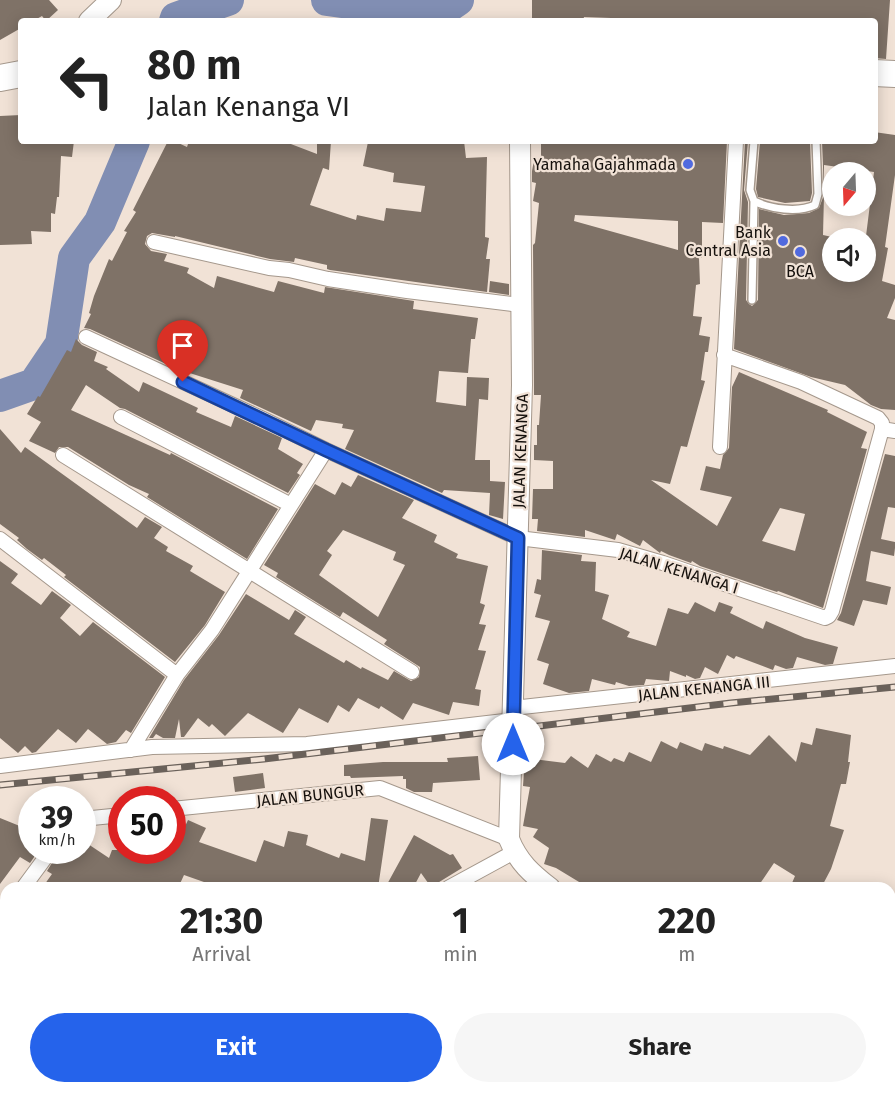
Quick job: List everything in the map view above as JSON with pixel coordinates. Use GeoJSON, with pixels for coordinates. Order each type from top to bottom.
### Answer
{"type":"FeatureCollection","features":[{"type":"Feature","properties":{"kind":"highway"},"geometry":{"type":"LineString","coordinates":[[878,73],[895,74]]}},
{"type":"Feature","properties":{"kind":"highway"},"geometry":{"type":"LineString","coordinates":[[0,78],[18,75]]}},
{"type":"Feature","properties":{"kind":"main road"},"geometry":{"type":"LineString","coordinates":[[92,18],[111,0]]}},
{"type":"Feature","properties":{"kind":"main road","name":"JALAN KENANGA"},"geometry":{"type":"LineString","coordinates":[[512,846],[513,714],[522,385],[520,144]]}},
{"type":"Feature","properties":{"kind":"main road"},"geometry":{"type":"LineString","coordinates":[[512,846],[528,870],[543,882]]}},
{"type":"Feature","properties":{"kind":"street"},"geometry":{"type":"LineString","coordinates":[[720,447],[736,144]]}},
{"type":"Feature","properties":{"kind":"street"},"geometry":{"type":"LineString","coordinates":[[154,242],[328,279],[520,305]]}},
{"type":"Feature","properties":{"kind":"street"},"geometry":{"type":"LineString","coordinates":[[86,337],[518,538]]}},
{"type":"Feature","properties":{"kind":"street"},"geometry":{"type":"LineString","coordinates":[[724,355],[801,382],[878,418],[889,430]]}},
{"type":"Feature","properties":{"kind":"street"},"geometry":{"type":"LineString","coordinates":[[121,417],[291,505]]}},
{"type":"Feature","properties":{"kind":"street","name":"JALAN KENANGA I"},"geometry":{"type":"LineString","coordinates":[[518,538],[618,550],[825,618],[832,611],[889,430]]}},
{"type":"Feature","properties":{"kind":"street"},"geometry":{"type":"LineString","coordinates":[[131,750],[177,675],[212,630],[326,450]]}},
{"type":"Feature","properties":{"kind":"street"},"geometry":{"type":"LineString","coordinates":[[63,455],[412,672]]}},
{"type":"Feature","properties":{"kind":"street"},"geometry":{"type":"LineString","coordinates":[[0,539],[177,675]]}},
{"type":"Feature","properties":{"kind":"street","name":"JALAN KENANGA III"},"geometry":{"type":"LineString","coordinates":[[0,766],[152,747],[306,744],[584,702],[895,666]]}},
{"type":"Feature","properties":{"kind":"street","name":"JALAN BUNGUR"},"geometry":{"type":"LineString","coordinates":[[186,808],[380,788],[512,846]]}},
{"type":"Feature","properties":{"kind":"street"},"geometry":{"type":"LineString","coordinates":[[457,882],[512,846]]}},
{"type":"Feature","properties":{"kind":"street"},"geometry":{"type":"LineString","coordinates":[[27,882],[41,864]]}},
{"type":"Feature","properties":{"kind":"lane"},"geometry":{"type":"LineString","coordinates":[[752,300],[754,201],[750,190],[754,144]]}},
{"type":"Feature","properties":{"kind":"lane"},"geometry":{"type":"LineString","coordinates":[[754,201],[766,207],[807,209],[815,205],[818,194],[816,144]]}},
{"type":"Feature","properties":{"kind":"building"},"geometry":{"type":"Polygon","coordinates":[[[0,0],[49,0],[58,10],[49,18],[42,16],[18,18],[18,30],[0,40],[0,0]]]}},
{"type":"Feature","properties":{"kind":"building"},"geometry":{"type":"Polygon","coordinates":[[[532,0],[890,0],[886,59],[878,58],[878,18],[532,18],[532,0]]]}},
{"type":"Feature","properties":{"kind":"building"},"geometry":{"type":"Polygon","coordinates":[[[18,115],[18,144],[74,144],[72,157],[61,156],[59,197],[57,197],[55,214],[51,213],[51,232],[31,231],[32,244],[0,245],[0,116],[18,115]]]}},
{"type":"Feature","properties":{"kind":"building"},"geometry":{"type":"Polygon","coordinates":[[[878,133],[895,135],[895,175],[885,247],[888,248],[882,281],[895,285],[895,298],[887,318],[895,320],[895,410],[881,409],[871,405],[845,385],[811,377],[734,349],[745,144],[748,144],[744,190],[748,202],[746,300],[749,304],[752,306],[758,300],[759,209],[784,215],[809,213],[819,208],[822,200],[822,282],[876,282],[876,228],[867,228],[868,216],[876,216],[876,162],[823,162],[822,144],[878,144],[878,133]]]}},
{"type":"Feature","properties":{"kind":"building"},"geometry":{"type":"Polygon","coordinates":[[[166,144],[180,144],[187,147],[188,144],[291,144],[317,154],[317,144],[331,144],[329,170],[323,168],[310,205],[356,220],[357,215],[384,221],[386,208],[421,212],[425,186],[393,182],[394,173],[363,166],[368,144],[464,144],[466,158],[487,157],[485,237],[489,238],[486,259],[490,259],[487,292],[330,270],[327,269],[327,265],[295,258],[294,262],[270,259],[175,236],[152,233],[147,236],[145,244],[151,251],[167,254],[164,261],[189,268],[187,273],[214,288],[217,276],[274,292],[278,281],[324,293],[325,287],[414,301],[413,309],[478,318],[475,339],[471,339],[468,373],[439,371],[436,402],[466,406],[467,377],[489,378],[488,400],[479,399],[475,460],[490,460],[490,481],[505,482],[503,519],[489,515],[490,493],[444,490],[442,493],[345,449],[354,430],[342,428],[343,424],[316,420],[311,431],[240,398],[243,390],[177,369],[84,328],[91,314],[89,313],[94,296],[109,259],[112,261],[127,232],[124,231],[136,212],[133,210],[166,144]]]}},
{"type":"Feature","properties":{"kind":"building"},"geometry":{"type":"Polygon","coordinates":[[[541,144],[727,144],[723,223],[702,222],[702,258],[699,258],[700,284],[696,285],[693,316],[702,317],[699,335],[710,337],[708,352],[705,352],[701,380],[705,381],[687,447],[681,446],[670,484],[651,480],[717,526],[732,497],[700,490],[706,466],[720,469],[723,455],[729,448],[732,387],[739,372],[828,410],[827,412],[867,432],[861,448],[867,449],[823,608],[700,566],[692,561],[691,563],[661,551],[660,553],[643,540],[640,546],[617,534],[615,540],[585,530],[585,537],[537,531],[538,519],[532,519],[533,489],[553,489],[553,461],[534,460],[541,395],[534,395],[533,245],[539,203],[533,201],[536,183],[532,182],[534,160],[541,161],[541,144]],[[575,215],[574,221],[678,250],[678,221],[575,215]],[[780,508],[762,541],[795,551],[805,514],[780,508]]]}},
{"type":"Feature","properties":{"kind":"building"},"geometry":{"type":"Polygon","coordinates":[[[760,144],[810,144],[812,193],[810,201],[785,203],[758,197],[756,189],[760,144]]]}},
{"type":"Feature","properties":{"kind":"building"},"geometry":{"type":"Polygon","coordinates":[[[490,281],[509,284],[509,295],[489,292],[490,281]]]}},
{"type":"Feature","properties":{"kind":"building"},"geometry":{"type":"Polygon","coordinates":[[[76,339],[82,345],[97,352],[94,361],[108,367],[106,369],[139,392],[143,382],[198,408],[196,412],[231,427],[235,416],[282,438],[278,449],[303,464],[297,473],[300,475],[288,493],[120,408],[86,385],[71,410],[170,455],[171,453],[278,509],[247,559],[147,497],[149,494],[129,485],[68,447],[59,447],[55,453],[29,441],[41,422],[27,414],[38,396],[40,397],[67,350],[71,352],[76,339]]]}},
{"type":"Feature","properties":{"kind":"building"},"geometry":{"type":"Polygon","coordinates":[[[0,429],[21,453],[25,447],[137,528],[145,517],[162,527],[154,538],[168,547],[166,551],[193,566],[190,571],[225,592],[205,625],[175,662],[64,577],[66,575],[44,558],[42,560],[27,549],[17,540],[19,538],[0,524],[0,429]]]}},
{"type":"Feature","properties":{"kind":"building"},"geometry":{"type":"Polygon","coordinates":[[[885,454],[895,456],[895,508],[888,507],[881,539],[895,542],[894,556],[871,551],[866,581],[891,587],[887,605],[863,600],[854,626],[837,620],[841,613],[885,454]]]}},
{"type":"Feature","properties":{"kind":"building"},"geometry":{"type":"Polygon","coordinates":[[[358,475],[414,500],[402,518],[437,535],[434,542],[458,554],[456,558],[488,566],[480,603],[485,605],[479,624],[486,625],[478,650],[486,651],[475,689],[481,690],[479,706],[453,702],[449,715],[413,703],[403,720],[381,706],[379,709],[358,698],[349,712],[338,705],[328,723],[299,708],[283,733],[248,713],[225,736],[212,724],[209,727],[198,718],[184,737],[181,737],[179,719],[175,738],[163,738],[156,734],[153,738],[149,738],[184,680],[219,635],[246,594],[289,620],[295,610],[306,617],[294,634],[344,663],[346,660],[388,680],[394,671],[411,681],[419,677],[420,667],[384,644],[387,640],[343,612],[340,617],[276,577],[278,573],[264,565],[315,484],[335,495],[342,482],[351,487],[358,475]],[[343,530],[327,551],[332,555],[319,575],[378,617],[405,565],[393,560],[396,552],[343,530]]]}},
{"type":"Feature","properties":{"kind":"building"},"geometry":{"type":"Polygon","coordinates":[[[542,550],[582,555],[581,561],[596,562],[595,591],[609,595],[602,619],[630,632],[627,637],[656,646],[668,608],[688,614],[695,602],[715,612],[719,602],[733,607],[730,613],[763,629],[766,621],[805,638],[838,647],[833,664],[825,665],[797,657],[793,668],[786,669],[775,665],[773,670],[736,656],[734,659],[727,655],[718,674],[705,667],[700,678],[695,679],[670,671],[669,681],[646,679],[644,685],[629,686],[616,682],[615,685],[592,679],[589,691],[569,693],[543,684],[549,664],[537,660],[550,621],[535,617],[541,595],[534,593],[537,579],[541,580],[542,550]]]}},
{"type":"Feature","properties":{"kind":"building"},"geometry":{"type":"Polygon","coordinates":[[[0,561],[18,574],[11,583],[41,605],[52,591],[71,605],[60,618],[80,636],[93,622],[165,677],[131,733],[126,730],[116,742],[107,744],[88,729],[76,743],[58,729],[36,752],[32,753],[25,746],[18,753],[0,738],[0,561]]]}},
{"type":"Feature","properties":{"kind":"building"},"geometry":{"type":"Polygon","coordinates":[[[816,728],[851,735],[846,784],[841,784],[830,826],[844,830],[824,882],[792,882],[795,876],[774,863],[761,882],[579,882],[556,868],[544,864],[549,848],[533,837],[538,829],[523,826],[530,787],[523,786],[525,758],[565,763],[571,756],[588,768],[596,754],[611,762],[614,758],[624,762],[629,752],[651,762],[661,741],[677,749],[680,742],[702,751],[705,743],[723,749],[724,746],[750,755],[769,735],[796,762],[801,742],[812,745],[816,728]]]}},
{"type":"Feature","properties":{"kind":"building"},"geometry":{"type":"Polygon","coordinates":[[[478,756],[480,780],[433,783],[432,792],[414,792],[406,788],[406,779],[403,779],[403,776],[351,778],[344,776],[344,765],[383,762],[448,762],[447,758],[478,756]]]}},
{"type":"Feature","properties":{"kind":"building"},"geometry":{"type":"Polygon","coordinates":[[[263,773],[265,788],[235,792],[233,777],[263,773]]]}},
{"type":"Feature","properties":{"kind":"building"},"geometry":{"type":"Polygon","coordinates":[[[0,818],[18,825],[18,860],[1,882],[0,818]]]}},
{"type":"Feature","properties":{"kind":"building"},"geometry":{"type":"Polygon","coordinates":[[[371,818],[388,820],[379,882],[204,882],[184,875],[181,882],[46,882],[52,874],[47,871],[51,864],[96,864],[96,849],[108,857],[108,864],[186,864],[186,824],[188,820],[206,828],[199,842],[256,862],[264,840],[284,847],[288,831],[308,835],[306,845],[339,858],[341,853],[365,861],[371,818]]]}},
{"type":"Feature","properties":{"kind":"building"},"geometry":{"type":"Polygon","coordinates":[[[414,835],[450,855],[453,854],[462,868],[439,882],[427,882],[421,873],[416,882],[388,882],[414,835]]]}},
{"type":"Feature","properties":{"kind":"waterway"},"geometry":{"type":"LineString","coordinates":[[176,18],[228,0]]}},
{"type":"Feature","properties":{"kind":"waterway"},"geometry":{"type":"LineString","coordinates":[[327,0],[436,15],[458,0]]}},
{"type":"Feature","properties":{"kind":"waterway"},"geometry":{"type":"LineString","coordinates":[[0,396],[34,384],[61,344],[74,258],[100,222],[133,144]]}},
{"type":"Feature","properties":{"kind":"railway"},"geometry":{"type":"LineString","coordinates":[[0,785],[264,759],[731,703],[895,687]]}},
{"type":"Feature","properties":{"kind":"place","name":"Yamaha Gajahmada"},"geometry":{"type":"Point","coordinates":[688,164]}},
{"type":"Feature","properties":{"kind":"place","name":"Bank Central Asia"},"geometry":{"type":"Point","coordinates":[783,241]}},
{"type":"Feature","properties":{"kind":"place","name":"BCA"},"geometry":{"type":"Point","coordinates":[800,252]}},
{"type":"Feature","properties":{"kind":"route"},"geometry":{"type":"LineString","coordinates":[[183,382],[518,538],[512,697],[513,744]]}}]}
